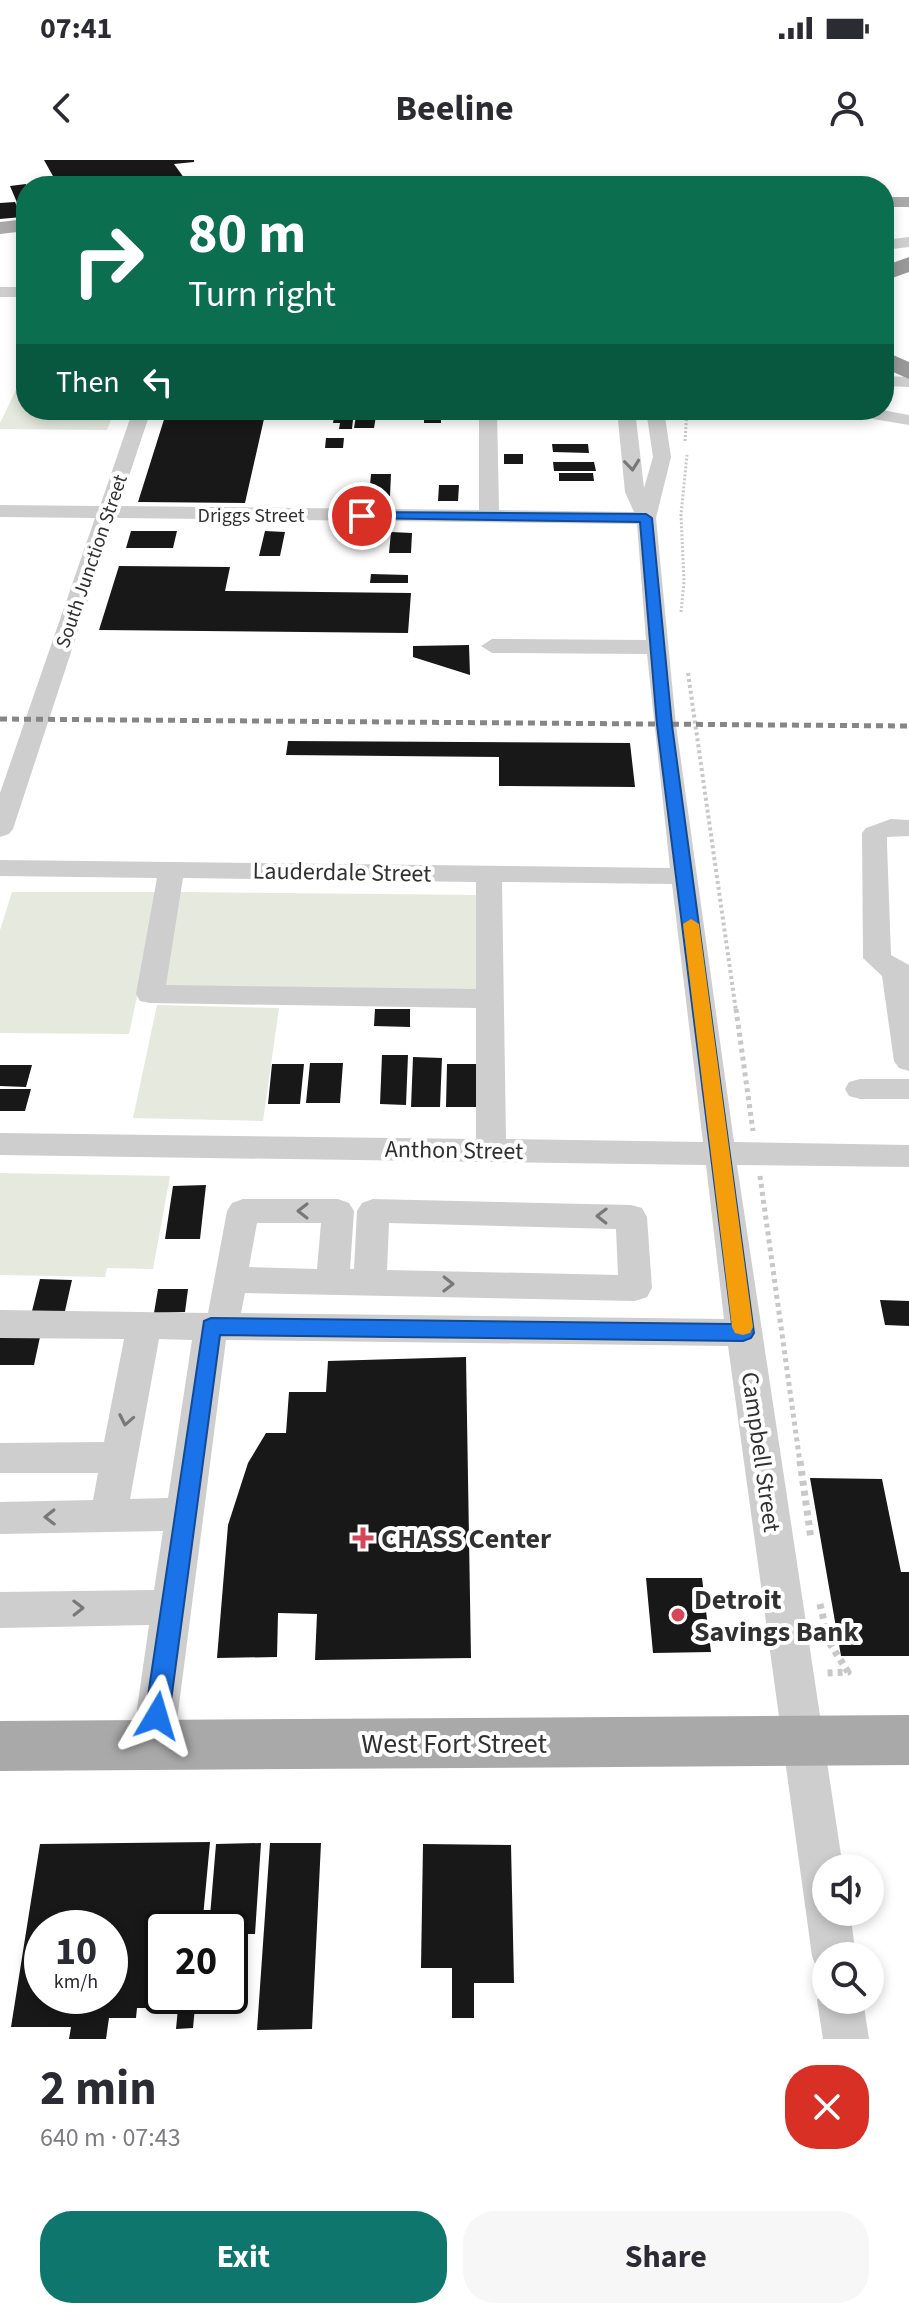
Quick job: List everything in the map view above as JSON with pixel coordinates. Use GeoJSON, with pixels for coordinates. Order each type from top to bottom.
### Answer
{"type":"FeatureCollection","features":[{"type":"Feature","properties":{"kind":"main road","name":"West Fort Street"},"geometry":{"type":"LineString","coordinates":[[0,1746],[909,1740]]}},
{"type":"Feature","properties":{"kind":"street","name":"South Junction Street"},"geometry":{"type":"LineString","coordinates":[[0,829],[139,420]]}},
{"type":"Feature","properties":{"kind":"street"},"geometry":{"type":"LineString","coordinates":[[488,420],[489,517]]}},
{"type":"Feature","properties":{"kind":"street"},"geometry":{"type":"LineString","coordinates":[[627,420],[635,492],[646,518]]}},
{"type":"Feature","properties":{"kind":"street"},"geometry":{"type":"LineString","coordinates":[[646,518],[662,457],[656,420]]}},
{"type":"Feature","properties":{"kind":"street","name":"Driggs Street"},"geometry":{"type":"LineString","coordinates":[[0,511],[646,518]]}},
{"type":"Feature","properties":{"kind":"street","name":"Campbell Street"},"geometry":{"type":"LineString","coordinates":[[646,518],[664,716],[743,1333],[819,1854]]}},
{"type":"Feature","properties":{"kind":"street"},"geometry":{"type":"LineString","coordinates":[[492,646],[656,647]]}},
{"type":"Feature","properties":{"kind":"street"},"geometry":{"type":"LineString","coordinates":[[909,828],[891,827],[875,833],[874,844],[877,958],[902,973],[909,1061]]}},
{"type":"Feature","properties":{"kind":"street","name":"Lauderdale Street"},"geometry":{"type":"LineString","coordinates":[[0,868],[685,876]]}},
{"type":"Feature","properties":{"kind":"street"},"geometry":{"type":"LineString","coordinates":[[171,870],[150,994],[490,999]]}},
{"type":"Feature","properties":{"kind":"street"},"geometry":{"type":"LineString","coordinates":[[489,874],[491,1151]]}},
{"type":"Feature","properties":{"kind":"street"},"geometry":{"type":"LineString","coordinates":[[860,1089],[909,1089]]}},
{"type":"Feature","properties":{"kind":"street","name":"Anthon Street"},"geometry":{"type":"LineString","coordinates":[[0,1144],[909,1156]]}},
{"type":"Feature","properties":{"kind":"street"},"geometry":{"type":"LineString","coordinates":[[153,1744],[184,1514],[216,1326],[231,1280],[243,1211],[338,1211],[333,1282]]}},
{"type":"Feature","properties":{"kind":"street"},"geometry":{"type":"LineString","coordinates":[[231,1280],[370,1283],[635,1288],[631,1217],[373,1211],[370,1283]]}},
{"type":"Feature","properties":{"kind":"street"},"geometry":{"type":"LineString","coordinates":[[0,1324],[743,1333]]}},
{"type":"Feature","properties":{"kind":"street"},"geometry":{"type":"LineString","coordinates":[[109,1516],[144,1326]]}},
{"type":"Feature","properties":{"kind":"street"},"geometry":{"type":"LineString","coordinates":[[0,1458],[119,1457]]}},
{"type":"Feature","properties":{"kind":"street"},"geometry":{"type":"LineString","coordinates":[[0,1518],[184,1514]]}},
{"type":"Feature","properties":{"kind":"street"},"geometry":{"type":"LineString","coordinates":[[0,1610],[171,1607]]}},
{"type":"Feature","properties":{"kind":"street"},"geometry":{"type":"LineString","coordinates":[[842,2014],[846,2039]]}},
{"type":"Feature","properties":{"kind":"path"},"geometry":{"type":"LineString","coordinates":[[681,624],[684,582],[681,515],[688,462],[686,420]]}},
{"type":"Feature","properties":{"kind":"path"},"geometry":{"type":"LineString","coordinates":[[687,663],[813,1555]]}},
{"type":"Feature","properties":{"kind":"path"},"geometry":{"type":"LineString","coordinates":[[819,1601],[829,1642],[848,1672]]}},
{"type":"Feature","properties":{"kind":"shaded area"},"geometry":{"type":"Polygon","coordinates":[[[16,390],[16,420],[111,420],[107,430],[0,429],[16,390]]]}},
{"type":"Feature","properties":{"kind":"shaded area"},"geometry":{"type":"Polygon","coordinates":[[[12,892],[159,892],[129,1034],[0,1033],[0,930],[12,892]]]}},
{"type":"Feature","properties":{"kind":"shaded area"},"geometry":{"type":"Polygon","coordinates":[[[178,892],[481,895],[480,992],[158,989],[178,892]]]}},
{"type":"Feature","properties":{"kind":"shaded area"},"geometry":{"type":"Polygon","coordinates":[[[157,1005],[279,1008],[263,1121],[133,1118],[157,1005]]]}},
{"type":"Feature","properties":{"kind":"shaded area"},"geometry":{"type":"Polygon","coordinates":[[[0,1173],[170,1176],[153,1269],[107,1268],[105,1277],[0,1275],[0,1173]]]}},
{"type":"Feature","properties":{"kind":"building"},"geometry":{"type":"Polygon","coordinates":[[[44,160],[194,160],[174,164],[183,176],[53,176],[44,160]]]}},
{"type":"Feature","properties":{"kind":"building"},"geometry":{"type":"Polygon","coordinates":[[[16,185],[16,200],[10,186],[16,185]]]}},
{"type":"Feature","properties":{"kind":"building"},"geometry":{"type":"Polygon","coordinates":[[[15,202],[16,218],[0,219],[0,203],[15,202]]]}},
{"type":"Feature","properties":{"kind":"building"},"geometry":{"type":"Polygon","coordinates":[[[164,420],[264,420],[245,503],[138,502],[164,420]]]}},
{"type":"Feature","properties":{"kind":"building"},"geometry":{"type":"Polygon","coordinates":[[[333,420],[353,420],[352,429],[339,429],[340,423],[333,423],[333,420]]]}},
{"type":"Feature","properties":{"kind":"building"},"geometry":{"type":"Polygon","coordinates":[[[355,420],[375,420],[374,428],[354,428],[355,420]]]}},
{"type":"Feature","properties":{"kind":"building"},"geometry":{"type":"Polygon","coordinates":[[[424,420],[441,420],[441,423],[424,423],[424,420]]]}},
{"type":"Feature","properties":{"kind":"building"},"geometry":{"type":"Polygon","coordinates":[[[326,438],[344,438],[343,448],[325,448],[326,438]]]}},
{"type":"Feature","properties":{"kind":"building"},"geometry":{"type":"Polygon","coordinates":[[[552,444],[588,444],[589,453],[553,452],[552,444]]]}},
{"type":"Feature","properties":{"kind":"building"},"geometry":{"type":"Polygon","coordinates":[[[504,454],[523,454],[523,464],[504,464],[504,454]]]}},
{"type":"Feature","properties":{"kind":"building"},"geometry":{"type":"Polygon","coordinates":[[[553,462],[594,462],[596,471],[554,471],[553,462]]]}},
{"type":"Feature","properties":{"kind":"building"},"geometry":{"type":"Polygon","coordinates":[[[559,473],[593,473],[594,481],[559,481],[559,473]]]}},
{"type":"Feature","properties":{"kind":"building"},"geometry":{"type":"Polygon","coordinates":[[[371,474],[391,474],[390,496],[369,496],[371,474]]]}},
{"type":"Feature","properties":{"kind":"building"},"geometry":{"type":"Polygon","coordinates":[[[439,485],[459,485],[458,501],[438,501],[439,485]]]}},
{"type":"Feature","properties":{"kind":"building"},"geometry":{"type":"Polygon","coordinates":[[[131,531],[177,531],[173,548],[126,548],[131,531]]]}},
{"type":"Feature","properties":{"kind":"building"},"geometry":{"type":"Polygon","coordinates":[[[265,531],[285,532],[280,556],[259,556],[265,531]]]}},
{"type":"Feature","properties":{"kind":"building"},"geometry":{"type":"Polygon","coordinates":[[[391,532],[412,533],[411,553],[389,553],[391,532]]]}},
{"type":"Feature","properties":{"kind":"building"},"geometry":{"type":"Polygon","coordinates":[[[119,566],[230,567],[225,591],[411,593],[408,633],[99,630],[119,566]]]}},
{"type":"Feature","properties":{"kind":"building"},"geometry":{"type":"Polygon","coordinates":[[[371,574],[408,575],[408,583],[370,583],[371,574]]]}},
{"type":"Feature","properties":{"kind":"building"},"geometry":{"type":"Polygon","coordinates":[[[469,645],[470,675],[413,657],[413,646],[469,645]]]}},
{"type":"Feature","properties":{"kind":"building"},"geometry":{"type":"Polygon","coordinates":[[[288,741],[630,743],[635,787],[499,786],[499,757],[286,755],[288,741]]]}},
{"type":"Feature","properties":{"kind":"building"},"geometry":{"type":"Polygon","coordinates":[[[375,1009],[410,1009],[410,1027],[374,1026],[375,1009]]]}},
{"type":"Feature","properties":{"kind":"building"},"geometry":{"type":"Polygon","coordinates":[[[382,1055],[408,1055],[406,1105],[380,1104],[382,1055]]]}},
{"type":"Feature","properties":{"kind":"building"},"geometry":{"type":"Polygon","coordinates":[[[413,1057],[442,1058],[440,1107],[411,1107],[413,1057]]]}},
{"type":"Feature","properties":{"kind":"building"},"geometry":{"type":"Polygon","coordinates":[[[310,1063],[343,1063],[340,1103],[306,1103],[310,1063]]]}},
{"type":"Feature","properties":{"kind":"building"},"geometry":{"type":"Polygon","coordinates":[[[272,1064],[304,1064],[300,1104],[268,1104],[272,1064]]]}},
{"type":"Feature","properties":{"kind":"building"},"geometry":{"type":"Polygon","coordinates":[[[447,1064],[476,1064],[476,1107],[446,1107],[447,1064]]]}},
{"type":"Feature","properties":{"kind":"building"},"geometry":{"type":"Polygon","coordinates":[[[0,1065],[32,1065],[26,1087],[0,1086],[0,1065]]]}},
{"type":"Feature","properties":{"kind":"building"},"geometry":{"type":"Polygon","coordinates":[[[0,1089],[31,1089],[25,1111],[0,1111],[0,1089]]]}},
{"type":"Feature","properties":{"kind":"building"},"geometry":{"type":"Polygon","coordinates":[[[206,1185],[200,1239],[165,1239],[173,1186],[206,1185]]]}},
{"type":"Feature","properties":{"kind":"building"},"geometry":{"type":"Polygon","coordinates":[[[40,1279],[72,1280],[65,1311],[32,1311],[40,1279]]]}},
{"type":"Feature","properties":{"kind":"building"},"geometry":{"type":"Polygon","coordinates":[[[158,1289],[188,1289],[185,1312],[154,1313],[158,1289]]]}},
{"type":"Feature","properties":{"kind":"building"},"geometry":{"type":"Polygon","coordinates":[[[880,1300],[909,1301],[909,1326],[885,1325],[880,1300]]]}},
{"type":"Feature","properties":{"kind":"building"},"geometry":{"type":"Polygon","coordinates":[[[0,1337],[40,1337],[34,1365],[0,1365],[0,1337]]]}},
{"type":"Feature","properties":{"kind":"building"},"geometry":{"type":"Polygon","coordinates":[[[466,1357],[471,1658],[315,1660],[317,1614],[278,1613],[277,1657],[217,1658],[228,1525],[248,1463],[266,1433],[286,1433],[289,1392],[326,1392],[328,1361],[466,1357]]]}},
{"type":"Feature","properties":{"kind":"building"},"geometry":{"type":"Polygon","coordinates":[[[810,1478],[882,1479],[901,1572],[909,1572],[909,1656],[841,1656],[810,1478]]]}},
{"type":"Feature","properties":{"kind":"building","name":"Detroit Savings Bank"},"geometry":{"type":"Polygon","coordinates":[[[646,1578],[702,1578],[711,1652],[653,1653],[646,1578]]]}},
{"type":"Feature","properties":{"kind":"building"},"geometry":{"type":"Polygon","coordinates":[[[210,1842],[204,1910],[144,1910],[144,2008],[137,2008],[136,2018],[109,2018],[106,2039],[69,2039],[71,2027],[11,2027],[24,1945],[24,2014],[128,2014],[128,1910],[30,1910],[40,1844],[210,1842]]]}},
{"type":"Feature","properties":{"kind":"building"},"geometry":{"type":"Polygon","coordinates":[[[261,1843],[255,1934],[248,1934],[248,1910],[210,1910],[216,1844],[261,1843]]]}},
{"type":"Feature","properties":{"kind":"building"},"geometry":{"type":"Polygon","coordinates":[[[270,1843],[321,1843],[312,2029],[257,2030],[270,1843]]]}},
{"type":"Feature","properties":{"kind":"building"},"geometry":{"type":"Polygon","coordinates":[[[423,1844],[511,1845],[514,1983],[474,1983],[474,2018],[452,2018],[452,1968],[421,1968],[423,1844]]]}},
{"type":"Feature","properties":{"kind":"building"},"geometry":{"type":"Polygon","coordinates":[[[177,2014],[194,2014],[193,2028],[176,2029],[177,2014]]]}},
{"type":"Feature","properties":{"kind":"railway"},"geometry":{"type":"LineString","coordinates":[[0,719],[909,726]]}},
{"type":"Feature","properties":{"kind":"slow traffic"},"geometry":{"type":"LineString","coordinates":[[691,924],[743,1327]]}},
{"type":"Feature","properties":{"kind":"place","name":"CHASS Center"},"geometry":{"type":"Point","coordinates":[363,1538]}},
{"type":"Feature","properties":{"kind":"place","name":"Detroit Savings Bank"},"geometry":{"type":"Point","coordinates":[678,1615]}},
{"type":"Feature","properties":{"kind":"route"},"geometry":{"type":"LineString","coordinates":[[157,1716],[211,1326],[743,1333],[664,725],[646,518],[362,516]]}}]}
